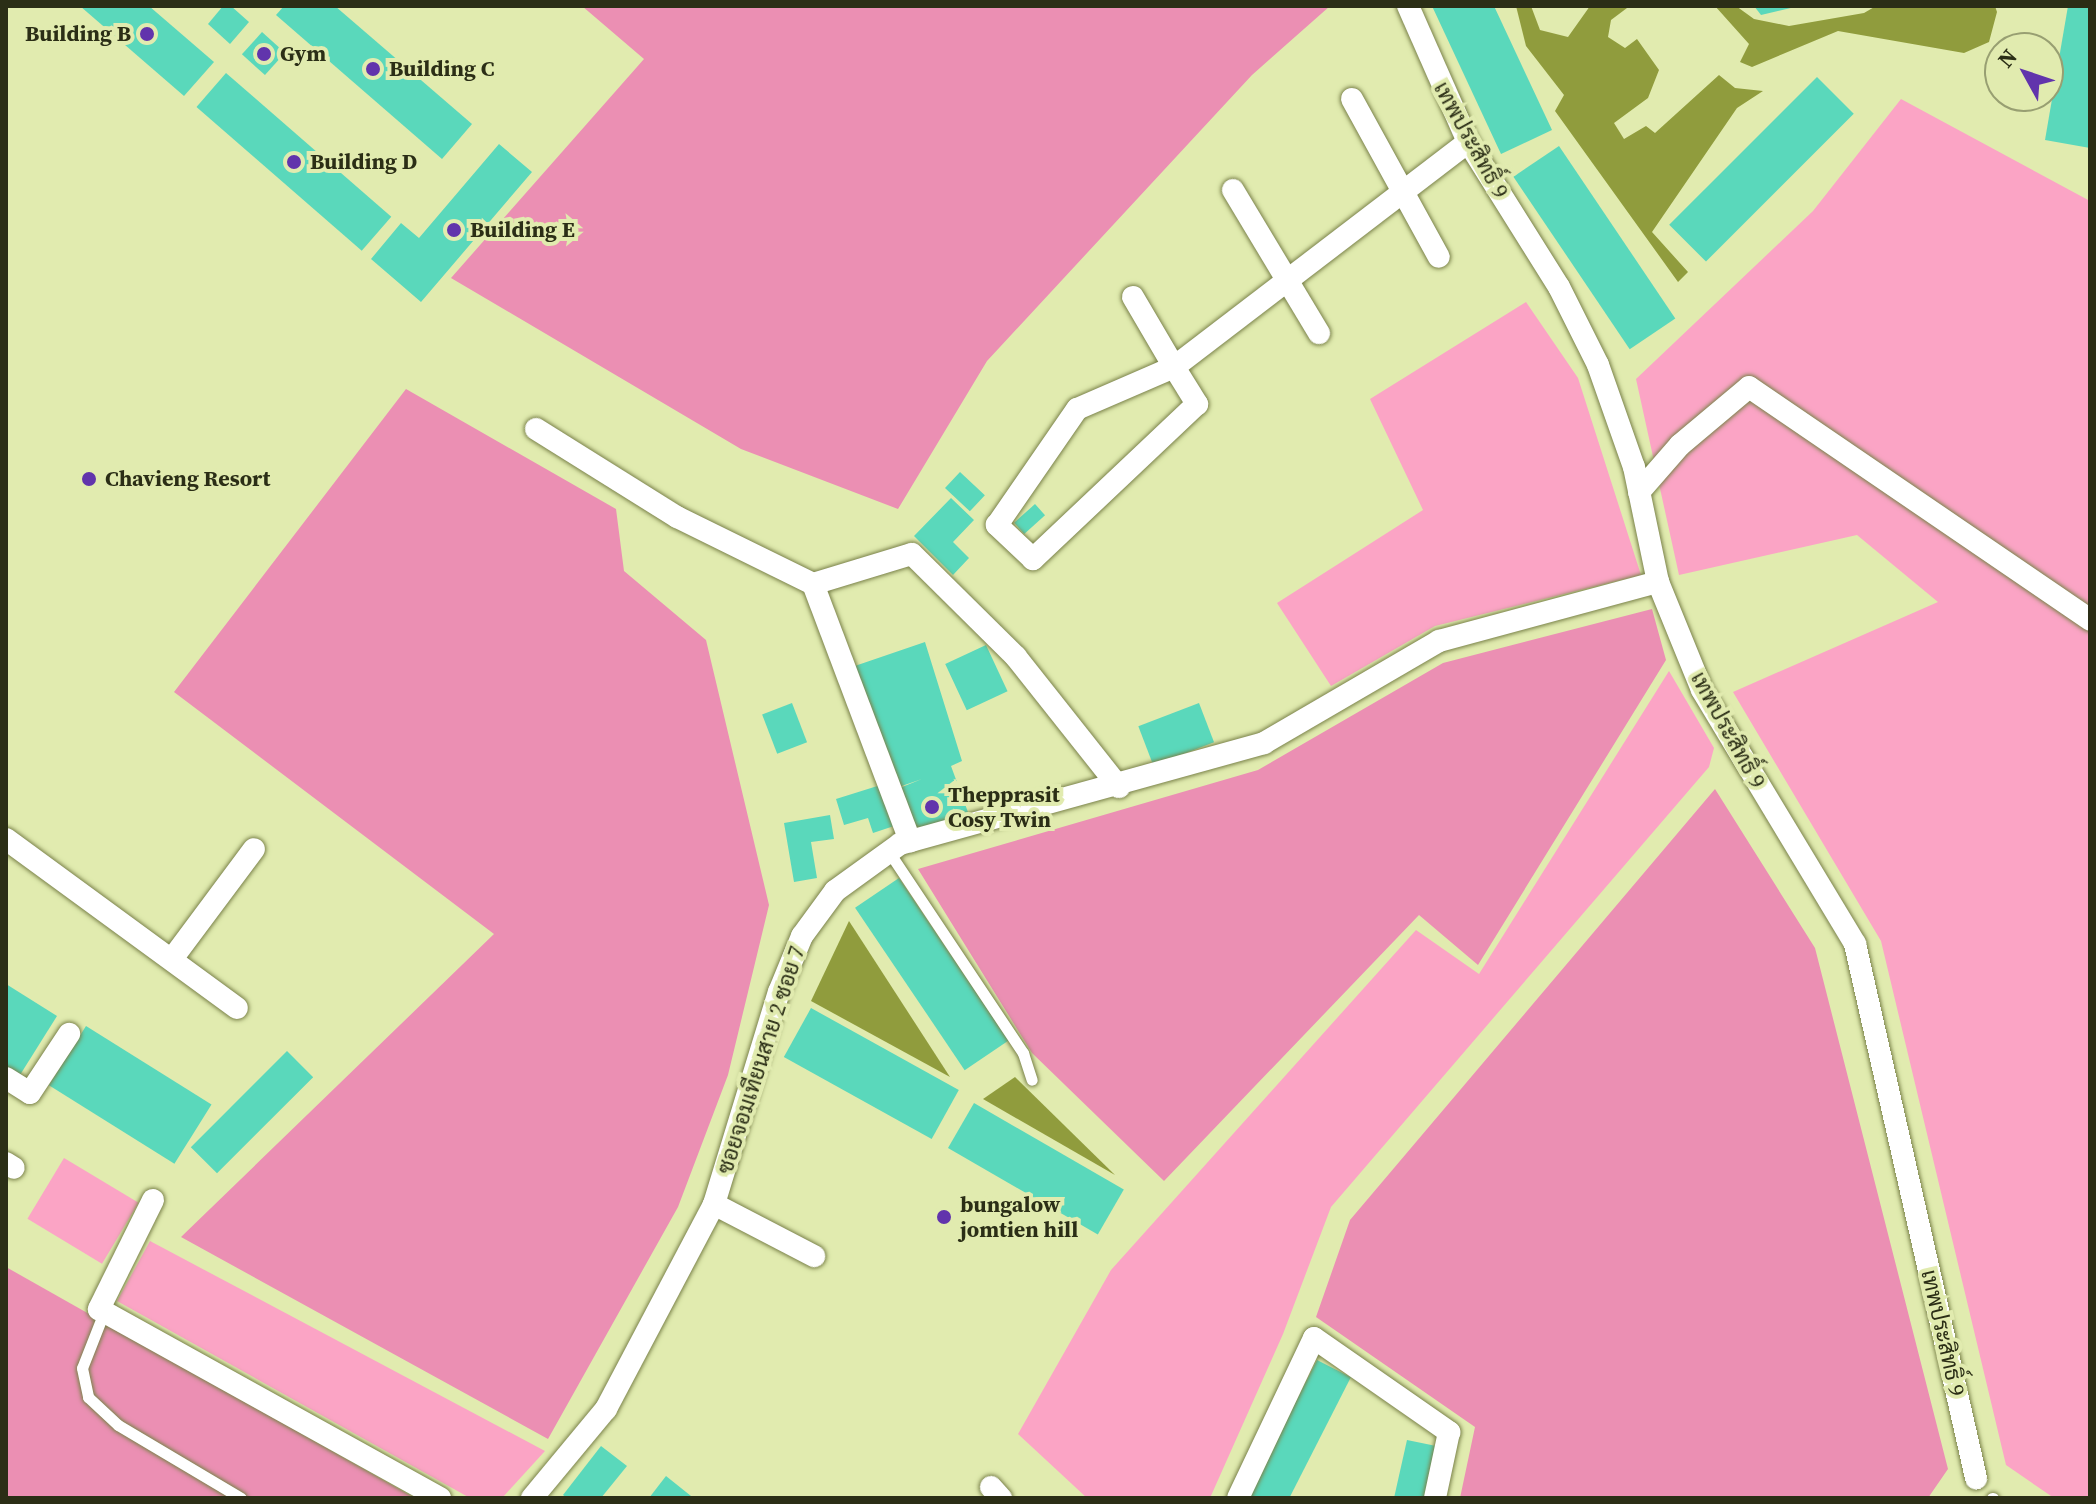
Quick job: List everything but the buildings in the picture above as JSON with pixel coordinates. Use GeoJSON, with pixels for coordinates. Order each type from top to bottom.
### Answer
{"type":"FeatureCollection","features":[{"type":"Feature","properties":{"kind":"street","name":"เทพประสิทธิ์ 9"},"geometry":{"type":"LineString","coordinates":[[1408,6],[1468,142],[1559,287],[1598,365],[1639,492],[1658,582],[1702,690],[1855,944],[1976,1478]]}},
{"type":"Feature","properties":{"kind":"street"},"geometry":{"type":"LineString","coordinates":[[1352,99],[1439,257]]}},
{"type":"Feature","properties":{"kind":"street"},"geometry":{"type":"LineString","coordinates":[[1133,297],[1174,367],[1197,404],[1033,559],[997,525],[1077,409],[1174,367],[1286,277],[1468,142]]}},
{"type":"Feature","properties":{"kind":"street"},"geometry":{"type":"LineString","coordinates":[[1233,190],[1319,333]]}},
{"type":"Feature","properties":{"kind":"street"},"geometry":{"type":"LineString","coordinates":[[1639,492],[1680,445],[1749,387],[2090,620]]}},
{"type":"Feature","properties":{"kind":"street"},"geometry":{"type":"LineString","coordinates":[[536,429],[677,517],[813,584],[912,554],[1016,657],[1119,787]]}},
{"type":"Feature","properties":{"kind":"street","name":"ซอยจอมเทียนสาย 2 ซอย 7"},"geometry":{"type":"LineString","coordinates":[[532,1498],[606,1409],[714,1204],[779,992],[802,936],[835,891],[889,852],[910,841],[1119,787],[1264,743],[1439,641],[1658,582]]}},
{"type":"Feature","properties":{"kind":"street"},"geometry":{"type":"LineString","coordinates":[[813,584],[910,841]]}},
{"type":"Feature","properties":{"kind":"street"},"geometry":{"type":"LineString","coordinates":[[6,839],[237,1008]]}},
{"type":"Feature","properties":{"kind":"street"},"geometry":{"type":"LineString","coordinates":[[172,959],[254,849]]}},
{"type":"Feature","properties":{"kind":"street"},"geometry":{"type":"LineString","coordinates":[[6,1078],[30,1093],[69,1034]]}},
{"type":"Feature","properties":{"kind":"street"},"geometry":{"type":"LineString","coordinates":[[153,1200],[99,1309],[440,1498]]}},
{"type":"Feature","properties":{"kind":"street"},"geometry":{"type":"LineString","coordinates":[[714,1204],[814,1256]]}},
{"type":"Feature","properties":{"kind":"street"},"geometry":{"type":"LineString","coordinates":[[1238,1498],[1314,1338],[1449,1432],[1435,1498]]}},
{"type":"Feature","properties":{"kind":"lane"},"geometry":{"type":"LineString","coordinates":[[889,852],[1023,1053],[1032,1080]]}},
{"type":"Feature","properties":{"kind":"lane"},"geometry":{"type":"LineString","coordinates":[[104,1312],[82,1368],[88,1397],[118,1425],[241,1498]]}},
{"type":"Feature","properties":{"kind":"shaded area"},"geometry":{"type":"Polygon","coordinates":[[[582,6],[1330,6],[1252,75],[987,361],[898,509],[741,449],[451,278],[644,59],[582,6]]]}},
{"type":"Feature","properties":{"kind":"shaded area"},"geometry":{"type":"Polygon","coordinates":[[[1516,6],[1531,6],[1540,30],[1568,37],[1590,6],[1627,8],[1611,20],[1608,37],[1625,48],[1637,39],[1659,70],[1648,98],[1614,123],[1624,139],[1646,126],[1655,133],[1719,75],[1735,88],[1763,91],[1737,108],[1652,232],[1688,272],[1678,282],[1555,111],[1564,95],[1526,46],[1516,6]]]}},
{"type":"Feature","properties":{"kind":"shaded area"},"geometry":{"type":"Polygon","coordinates":[[[1715,6],[1736,6],[1754,19],[1789,26],[1864,13],[1876,6],[1995,6],[1997,12],[1992,32],[1984,32],[1984,44],[1964,53],[1838,31],[1752,67],[1740,62],[1749,44],[1715,6]]]}},
{"type":"Feature","properties":{"kind":"shaded area"},"geometry":{"type":"Polygon","coordinates":[[[1901,99],[2090,201],[2090,1498],[2054,1498],[2006,1465],[1881,941],[1733,692],[1938,602],[1857,535],[1679,575],[1636,379],[1813,211],[1901,99]]]}},
{"type":"Feature","properties":{"kind":"shaded area"},"geometry":{"type":"Polygon","coordinates":[[[1526,302],[1578,378],[1641,575],[1435,626],[1331,686],[1277,603],[1423,510],[1370,399],[1526,302]]]}},
{"type":"Feature","properties":{"kind":"shaded area"},"geometry":{"type":"Polygon","coordinates":[[[406,389],[616,509],[624,571],[706,640],[769,905],[728,1075],[678,1207],[548,1439],[181,1237],[494,934],[174,692],[406,389]]]}},
{"type":"Feature","properties":{"kind":"shaded area"},"geometry":{"type":"Polygon","coordinates":[[[1652,609],[1666,660],[1478,965],[1419,915],[1164,1181],[1032,1053],[918,869],[1258,770],[1443,663],[1652,609]]]}},
{"type":"Feature","properties":{"kind":"shaded area"},"geometry":{"type":"Polygon","coordinates":[[[1669,671],[1714,748],[1709,767],[1331,1207],[1283,1334],[1210,1498],[1087,1498],[1018,1434],[1111,1270],[1416,930],[1479,974],[1669,671]]]}},
{"type":"Feature","properties":{"kind":"shaded area"},"geometry":{"type":"Polygon","coordinates":[[[1715,789],[1815,948],[1948,1469],[1928,1498],[1460,1498],[1475,1427],[1316,1317],[1350,1220],[1715,789]]]}},
{"type":"Feature","properties":{"kind":"shaded area"},"geometry":{"type":"Polygon","coordinates":[[[849,921],[950,1077],[811,1001],[849,921]]]}},
{"type":"Feature","properties":{"kind":"shaded area"},"geometry":{"type":"Polygon","coordinates":[[[1015,1077],[1115,1175],[983,1099],[1015,1077]]]}},
{"type":"Feature","properties":{"kind":"shaded area"},"geometry":{"type":"Polygon","coordinates":[[[64,1158],[139,1203],[102,1264],[27,1219],[64,1158]]]}},
{"type":"Feature","properties":{"kind":"shaded area"},"geometry":{"type":"Polygon","coordinates":[[[150,1241],[545,1451],[502,1498],[470,1498],[117,1301],[150,1241]]]}},
{"type":"Feature","properties":{"kind":"shaded area"},"geometry":{"type":"Polygon","coordinates":[[[6,1267],[415,1498],[6,1498],[6,1267]]]}},
{"type":"Feature","properties":{"kind":"place","name":"Building B"},"geometry":{"type":"Point","coordinates":[147,34]}},
{"type":"Feature","properties":{"kind":"place","name":"Gym"},"geometry":{"type":"Point","coordinates":[264,54]}},
{"type":"Feature","properties":{"kind":"place","name":"Building C"},"geometry":{"type":"Point","coordinates":[373,69]}},
{"type":"Feature","properties":{"kind":"place","name":"Building D"},"geometry":{"type":"Point","coordinates":[294,162]}},
{"type":"Feature","properties":{"kind":"place","name":"Building E"},"geometry":{"type":"Point","coordinates":[454,230]}},
{"type":"Feature","properties":{"kind":"place","name":"Chavieng Resort"},"geometry":{"type":"Point","coordinates":[89,479]}},
{"type":"Feature","properties":{"kind":"place","name":"Thepprasit Cosy Twin"},"geometry":{"type":"Point","coordinates":[932,807]}},
{"type":"Feature","properties":{"kind":"place","name":"bungalow jomtien hill"},"geometry":{"type":"Point","coordinates":[944,1217]}}]}
